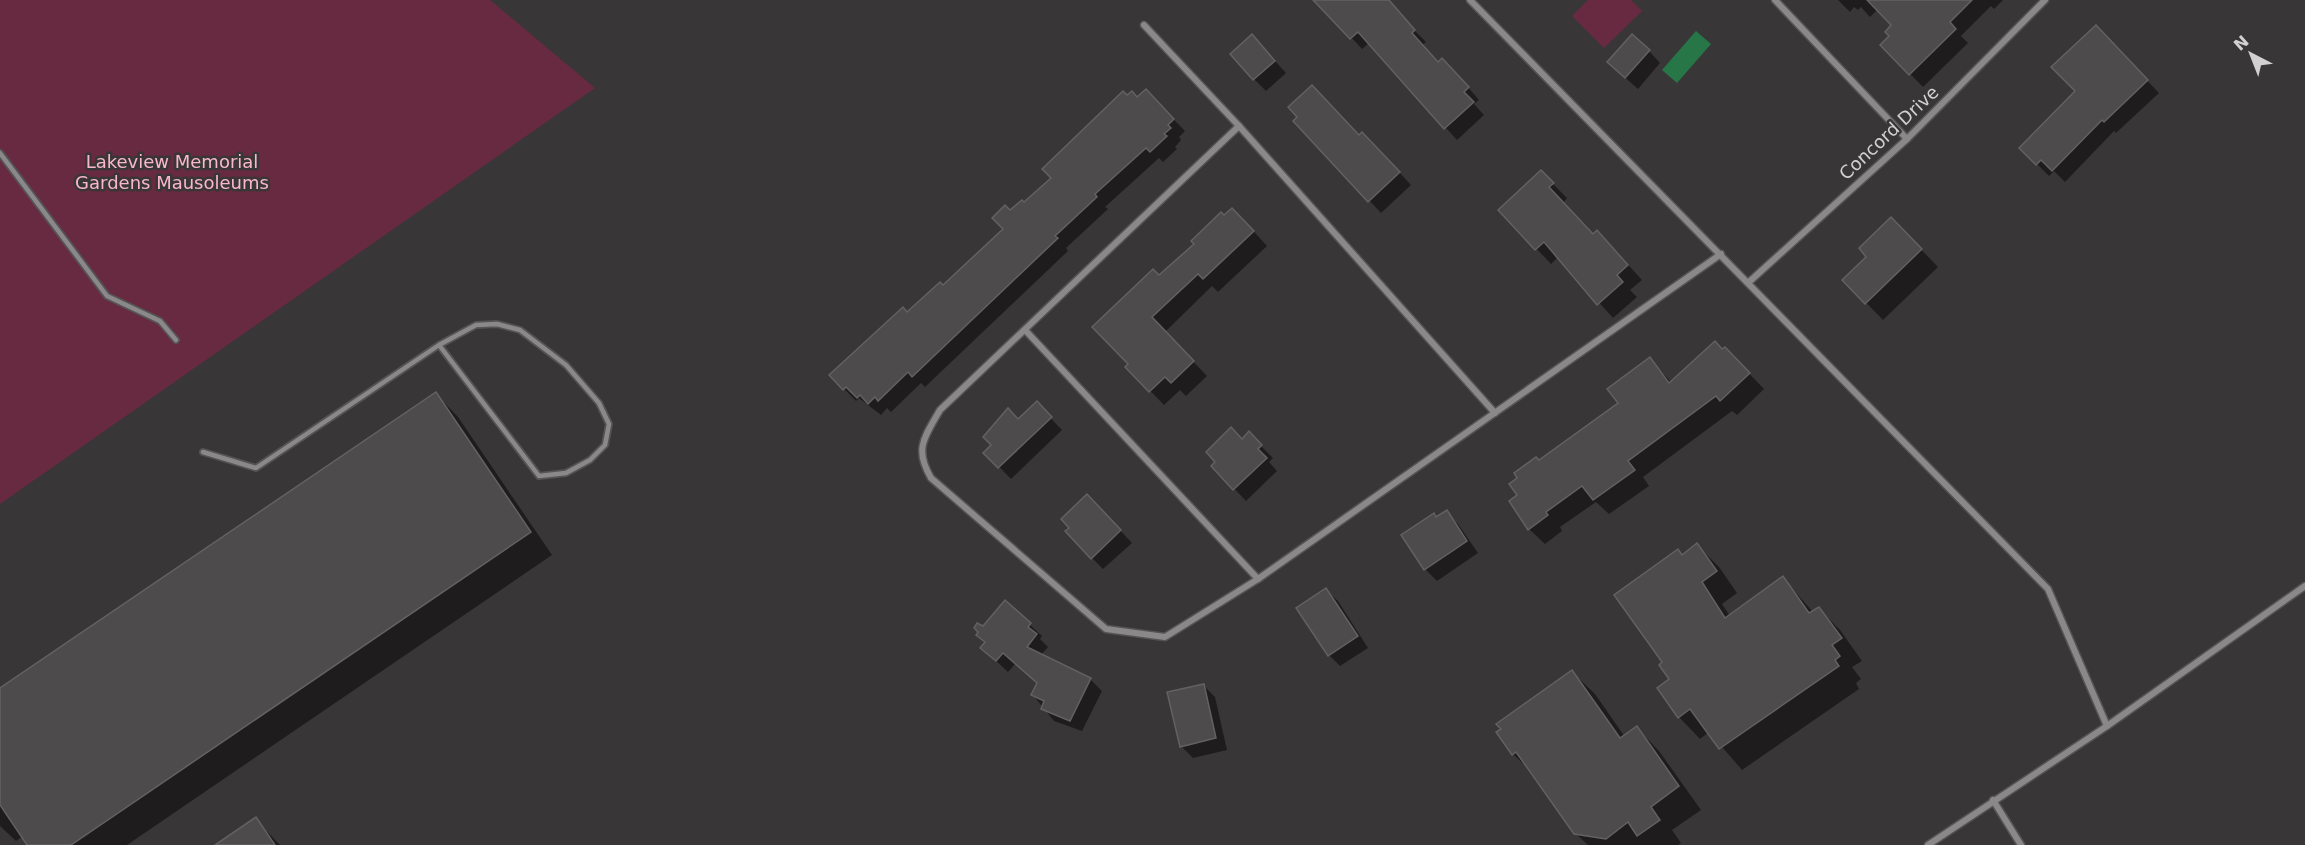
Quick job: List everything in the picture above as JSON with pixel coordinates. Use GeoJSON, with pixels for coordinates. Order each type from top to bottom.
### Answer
{"type":"FeatureCollection","features":[{"type":"Feature","properties":{"kind":"street"},"geometry":{"type":"LineString","coordinates":[[1470,0],[2048,589],[2107,726]]}},
{"type":"Feature","properties":{"kind":"street"},"geometry":{"type":"LineString","coordinates":[[1775,0],[1907,139]]}},
{"type":"Feature","properties":{"kind":"street","name":"Concord Drive"},"geometry":{"type":"LineString","coordinates":[[1749,282],[1907,139],[2045,0]]}},
{"type":"Feature","properties":{"kind":"street"},"geometry":{"type":"LineString","coordinates":[[1144,25],[1239,126],[1495,413]]}},
{"type":"Feature","properties":{"kind":"street"},"geometry":{"type":"LineString","coordinates":[[1239,126],[1026,331],[940,410],[924,437],[921,462],[931,478],[1106,629],[1165,637],[1258,579],[1721,254]]}},
{"type":"Feature","properties":{"kind":"street"},"geometry":{"type":"LineString","coordinates":[[1026,331],[1258,579]]}},
{"type":"Feature","properties":{"kind":"street"},"geometry":{"type":"LineString","coordinates":[[1928,845],[2107,726],[2305,586]]}},
{"type":"Feature","properties":{"kind":"street"},"geometry":{"type":"LineString","coordinates":[[1994,800],[2021,845]]}},
{"type":"Feature","properties":{"kind":"lane"},"geometry":{"type":"LineString","coordinates":[[0,153],[107,296],[160,321],[176,340]]}},
{"type":"Feature","properties":{"kind":"lane"},"geometry":{"type":"LineString","coordinates":[[203,452],[256,468],[439,345],[476,325],[497,324],[520,330],[566,365],[599,403],[609,424],[605,445],[590,460],[566,472],[539,476],[439,345]]}},
{"type":"Feature","properties":{"kind":"green space","name":"Lakeview Memorial Gardens Mausoleums"},"geometry":{"type":"Polygon","coordinates":[[[0,0],[490,0],[595,88],[0,504],[0,0]]]}},
{"type":"Feature","properties":{"kind":"green space"},"geometry":{"type":"Polygon","coordinates":[[[1588,0],[1631,0],[1642,11],[1604,48],[1572,16],[1588,0]]]}},
{"type":"Feature","properties":{"kind":"shaded area"},"geometry":{"type":"Polygon","coordinates":[[[1696,31],[1711,44],[1677,83],[1662,70],[1696,31]]]}},
{"type":"Feature","properties":{"kind":"building"},"geometry":{"type":"Polygon","coordinates":[[[1313,0],[1389,0],[1415,30],[1412,33],[1438,62],[1442,58],[1469,87],[1464,92],[1474,102],[1444,129],[1358,32],[1350,39],[1313,0]]]}},
{"type":"Feature","properties":{"kind":"building"},"geometry":{"type":"Polygon","coordinates":[[[1867,0],[1972,0],[1950,22],[1956,29],[1909,75],[1880,45],[1889,36],[1885,32],[1891,25],[1867,0]]]}},
{"type":"Feature","properties":{"kind":"building"},"geometry":{"type":"Polygon","coordinates":[[[2096,25],[2148,80],[2104,122],[2102,120],[2052,171],[2041,160],[2036,165],[2019,148],[2075,91],[2051,67],[2096,25]]]}},
{"type":"Feature","properties":{"kind":"building"},"geometry":{"type":"Polygon","coordinates":[[[1252,34],[1275,61],[1253,80],[1230,54],[1252,34]]]}},
{"type":"Feature","properties":{"kind":"building"},"geometry":{"type":"Polygon","coordinates":[[[1632,34],[1650,50],[1625,78],[1607,62],[1632,34]]]}},
{"type":"Feature","properties":{"kind":"building"},"geometry":{"type":"Polygon","coordinates":[[[1312,85],[1359,135],[1362,132],[1400,172],[1368,202],[1293,121],[1297,117],[1288,107],[1312,85]]]}},
{"type":"Feature","properties":{"kind":"building"},"geometry":{"type":"Polygon","coordinates":[[[1146,89],[1174,119],[1168,125],[1171,128],[1164,134],[1167,136],[1150,152],[1146,148],[1095,194],[1097,197],[1055,236],[1058,238],[912,377],[908,372],[878,401],[875,397],[868,404],[860,395],[857,398],[846,387],[843,390],[829,375],[903,307],[907,312],[940,282],[943,285],[1003,229],[992,218],[1005,205],[1010,210],[1022,200],[1024,202],[1051,178],[1042,169],[1123,91],[1127,95],[1132,91],[1137,97],[1146,89]]]}},
{"type":"Feature","properties":{"kind":"building"},"geometry":{"type":"Polygon","coordinates":[[[1541,170],[1554,183],[1549,187],[1593,234],[1597,230],[1628,265],[1617,275],[1623,282],[1597,305],[1544,242],[1535,250],[1498,210],[1541,170]]]}},
{"type":"Feature","properties":{"kind":"building"},"geometry":{"type":"Polygon","coordinates":[[[1232,208],[1254,231],[1203,279],[1198,274],[1152,317],[1194,361],[1171,383],[1165,377],[1149,392],[1125,367],[1128,364],[1092,327],[1153,269],[1159,275],[1194,244],[1191,241],[1221,212],[1224,215],[1232,208]]]}},
{"type":"Feature","properties":{"kind":"building"},"geometry":{"type":"Polygon","coordinates":[[[1891,217],[1922,249],[1865,304],[1842,280],[1866,257],[1859,248],[1891,217]]]}},
{"type":"Feature","properties":{"kind":"building"},"geometry":{"type":"Polygon","coordinates":[[[1715,341],[1722,349],[1725,347],[1750,373],[1720,401],[1716,396],[1628,461],[1635,470],[1593,500],[1582,486],[1546,512],[1548,515],[1528,530],[1509,501],[1517,495],[1509,484],[1517,478],[1514,473],[1536,457],[1539,460],[1618,403],[1607,389],[1650,357],[1669,383],[1715,341]]]}},
{"type":"Feature","properties":{"kind":"building"},"geometry":{"type":"Polygon","coordinates":[[[436,392],[531,532],[71,845],[27,845],[0,805],[0,688],[436,392]]]}},
{"type":"Feature","properties":{"kind":"building"},"geometry":{"type":"Polygon","coordinates":[[[1037,401],[1052,417],[998,468],[983,453],[991,445],[983,437],[1008,408],[1018,419],[1037,401]]]}},
{"type":"Feature","properties":{"kind":"building"},"geometry":{"type":"Polygon","coordinates":[[[1231,427],[1242,439],[1249,431],[1262,445],[1258,449],[1267,458],[1233,490],[1211,466],[1215,462],[1206,452],[1231,427]]]}},
{"type":"Feature","properties":{"kind":"building"},"geometry":{"type":"Polygon","coordinates":[[[1087,494],[1121,530],[1091,559],[1065,531],[1069,528],[1061,519],[1087,494]]]}},
{"type":"Feature","properties":{"kind":"building"},"geometry":{"type":"Polygon","coordinates":[[[1447,510],[1467,541],[1424,570],[1401,535],[1434,513],[1436,517],[1447,510]]]}},
{"type":"Feature","properties":{"kind":"building"},"geometry":{"type":"Polygon","coordinates":[[[1697,543],[1717,571],[1702,582],[1725,618],[1783,576],[1809,613],[1819,607],[1842,638],[1832,645],[1840,656],[1835,660],[1839,666],[1719,749],[1690,709],[1678,718],[1657,688],[1669,679],[1659,665],[1662,662],[1614,595],[1678,549],[1682,555],[1697,543]]]}},
{"type":"Feature","properties":{"kind":"building"},"geometry":{"type":"Polygon","coordinates":[[[1326,588],[1358,636],[1328,656],[1296,608],[1326,588]]]}},
{"type":"Feature","properties":{"kind":"building"},"geometry":{"type":"Polygon","coordinates":[[[1005,600],[1031,623],[1028,627],[1037,634],[1027,647],[1091,678],[1070,721],[1041,709],[1044,701],[1031,695],[1037,683],[1003,653],[996,661],[980,648],[985,642],[976,635],[978,632],[974,628],[977,623],[983,626],[1005,600]]]}},
{"type":"Feature","properties":{"kind":"building"},"geometry":{"type":"Polygon","coordinates":[[[1572,670],[1620,738],[1637,726],[1679,786],[1651,807],[1660,820],[1637,836],[1628,822],[1606,839],[1574,834],[1516,752],[1512,755],[1496,732],[1501,729],[1496,724],[1572,670]]]}},
{"type":"Feature","properties":{"kind":"building"},"geometry":{"type":"Polygon","coordinates":[[[1204,684],[1216,738],[1180,747],[1167,692],[1204,684]]]}},
{"type":"Feature","properties":{"kind":"building"},"geometry":{"type":"Polygon","coordinates":[[[256,817],[275,845],[215,845],[256,817]]]}}]}
